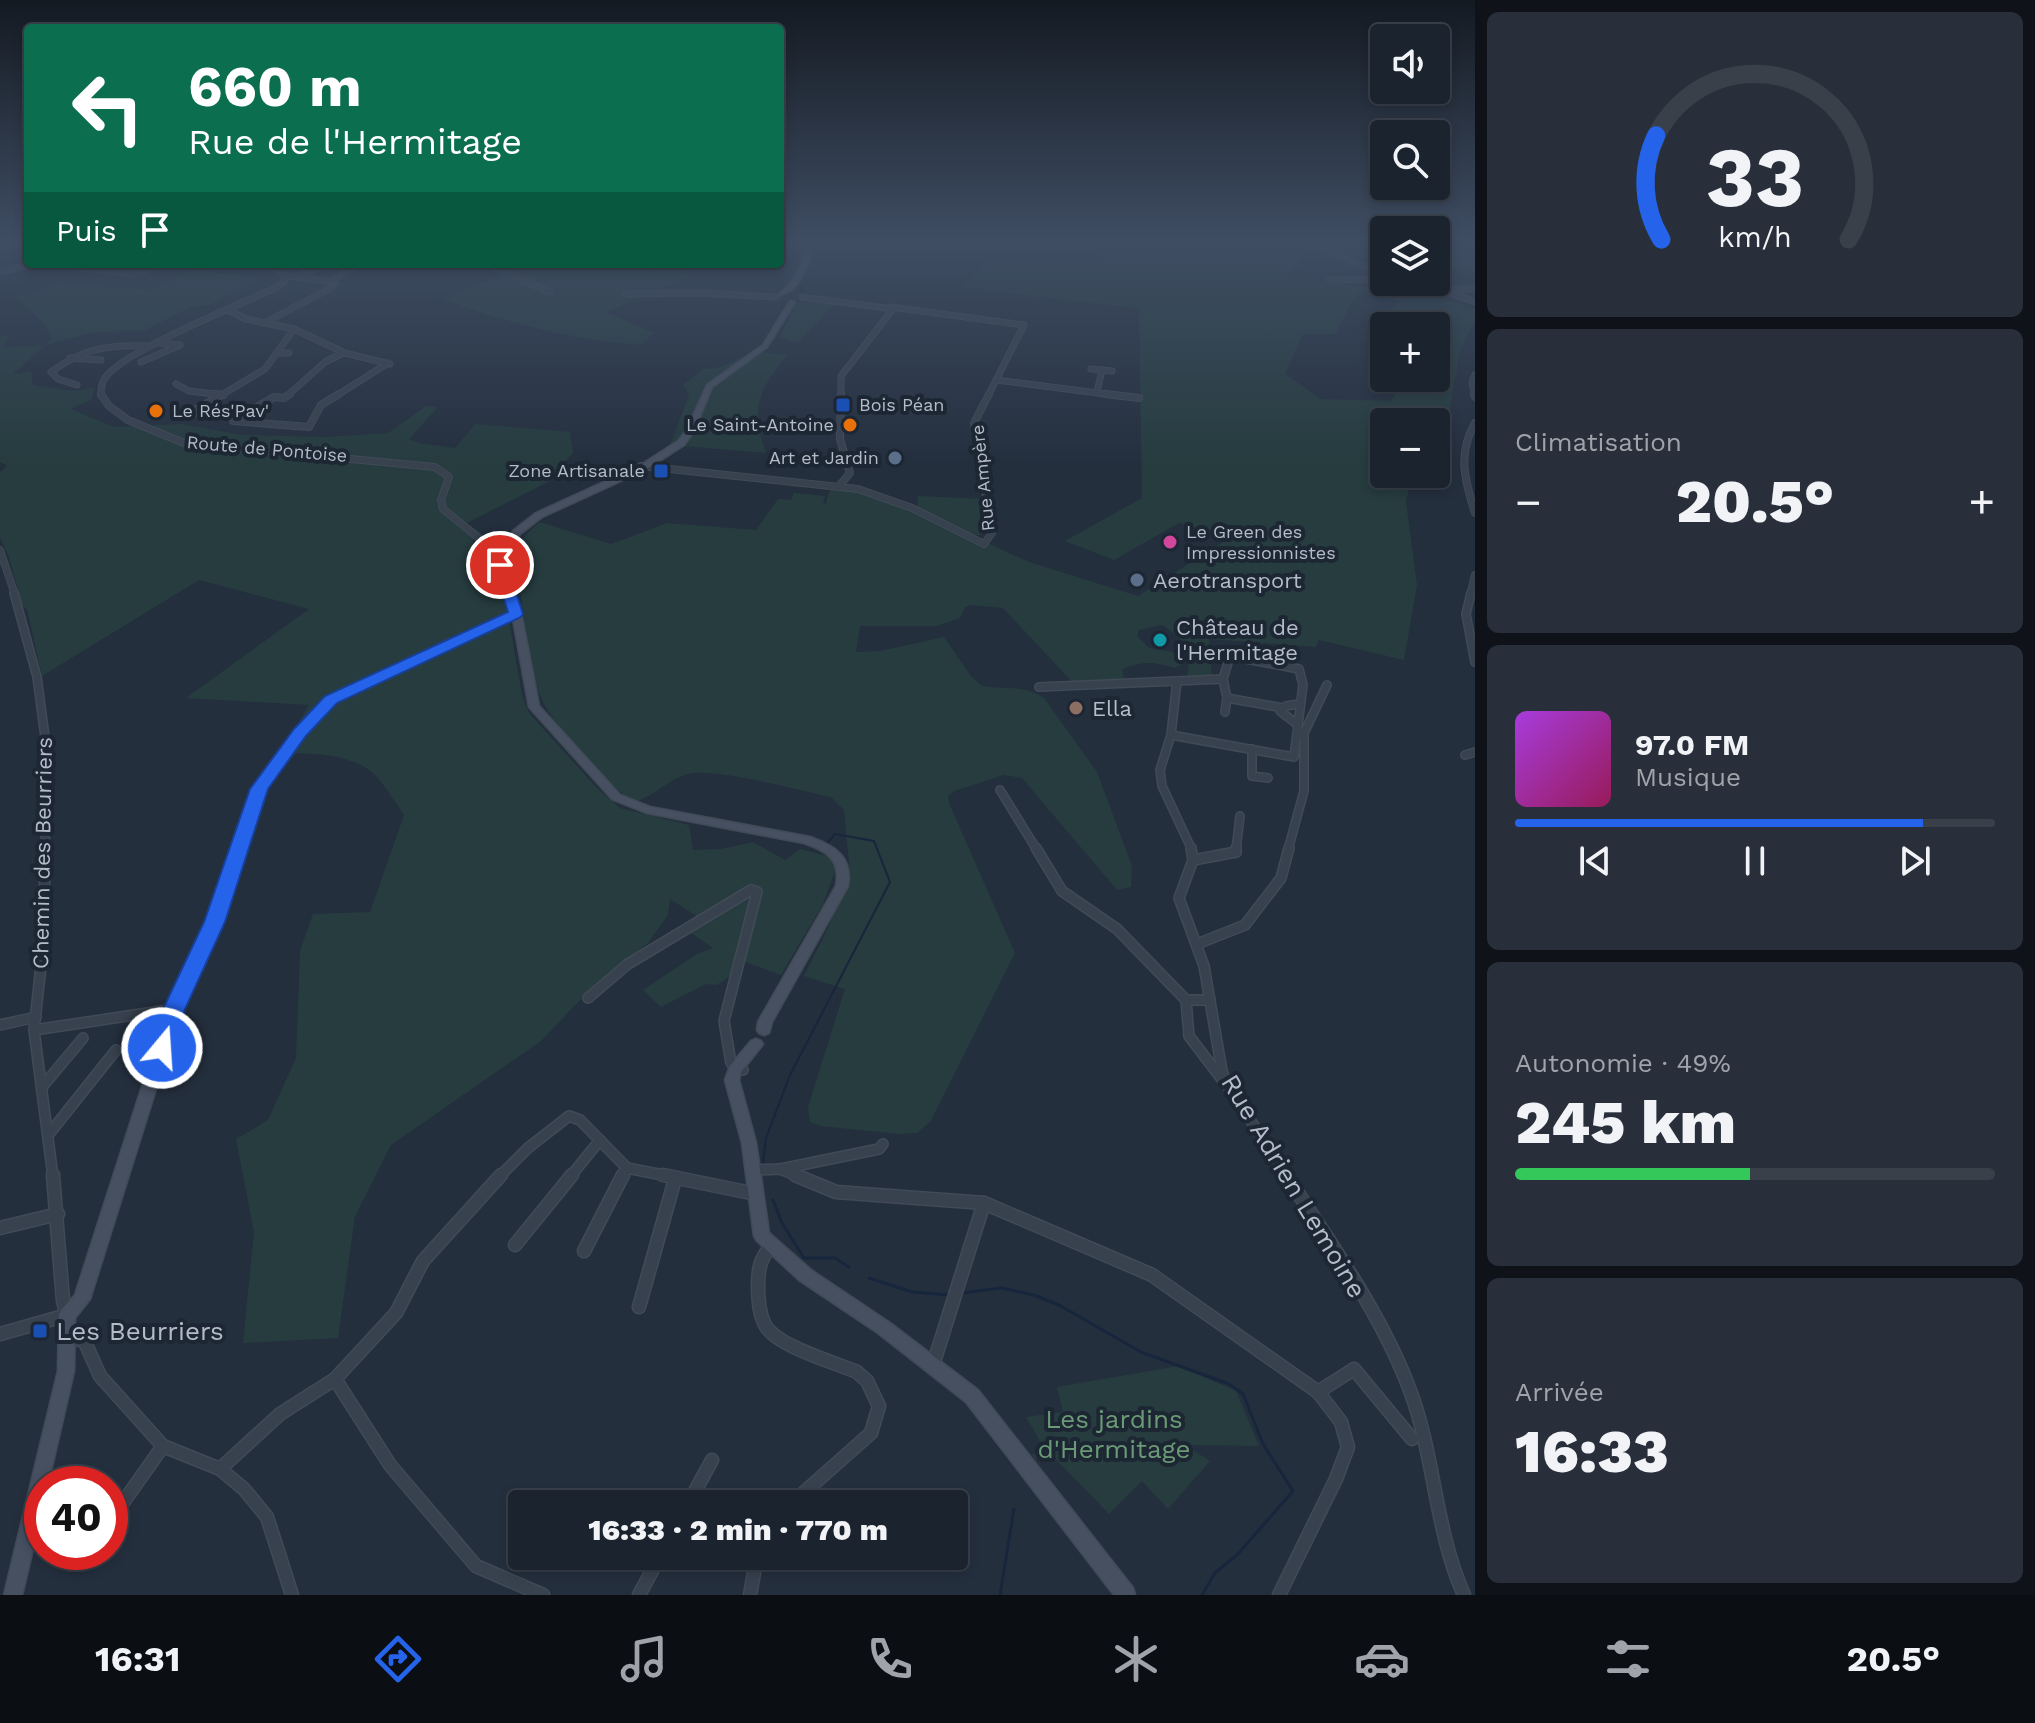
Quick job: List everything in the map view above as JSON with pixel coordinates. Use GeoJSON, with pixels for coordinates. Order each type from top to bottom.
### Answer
{"type":"FeatureCollection","features":[{"type":"Feature","properties":{"kind":"main road"},"geometry":{"type":"LineString","coordinates":[[781,313],[781,320]]}},
{"type":"Feature","properties":{"kind":"main road"},"geometry":{"type":"LineString","coordinates":[[785,313],[765,346],[709,386],[692,428],[682,440],[642,466],[539,515],[500,546],[494,561],[516,614],[530,697],[537,711],[620,800],[647,810],[826,847],[840,860],[844,875],[835,900],[740,1069],[737,1097],[747,1137],[745,1144],[760,1230],[772,1246],[800,1271],[938,1368],[972,1396],[1124,1594]]}},
{"type":"Feature","properties":{"kind":"main road"},"geometry":{"type":"LineString","coordinates":[[500,546],[500,573]]}},
{"type":"Feature","properties":{"kind":"main road"},"geometry":{"type":"LineString","coordinates":[[13,1595],[66,1371],[69,1339],[67,1315],[82,1299],[174,1009],[215,922],[259,789],[300,733],[331,700],[516,614]]}},
{"type":"Feature","properties":{"kind":"street","name":"Route de Pontoise"},"geometry":{"type":"LineString","coordinates":[[221,313],[150,346],[111,370],[100,388],[106,403],[145,429],[184,443],[435,467],[449,477],[441,500],[443,509],[478,539],[500,546]]}},
{"type":"Feature","properties":{"kind":"street"},"geometry":{"type":"LineString","coordinates":[[238,313],[294,329],[343,353],[390,364],[321,405],[309,427],[233,421],[274,397],[284,398],[304,384],[314,368],[343,353]]}},
{"type":"Feature","properties":{"kind":"street"},"geometry":{"type":"LineString","coordinates":[[264,323],[282,313]]}},
{"type":"Feature","properties":{"kind":"street"},"geometry":{"type":"LineString","coordinates":[[642,466],[839,486],[850,473],[850,464],[840,439],[841,376],[890,313]]}},
{"type":"Feature","properties":{"kind":"street","name":"Rue Ampère"},"geometry":{"type":"LineString","coordinates":[[839,486],[869,492],[912,508],[984,544],[992,533],[974,423],[1024,325],[939,313]]}},
{"type":"Feature","properties":{"kind":"street"},"geometry":{"type":"LineString","coordinates":[[207,416],[192,412],[263,370],[294,329]]}},
{"type":"Feature","properties":{"kind":"street"},"geometry":{"type":"LineString","coordinates":[[141,362],[157,357],[188,339]]}},
{"type":"Feature","properties":{"kind":"street"},"geometry":{"type":"LineString","coordinates":[[157,343],[180,345]]}},
{"type":"Feature","properties":{"kind":"street"},"geometry":{"type":"LineString","coordinates":[[77,385],[58,379],[51,373],[69,358],[100,345],[150,346]]}},
{"type":"Feature","properties":{"kind":"street"},"geometry":{"type":"LineString","coordinates":[[276,353],[289,353]]}},
{"type":"Feature","properties":{"kind":"street"},"geometry":{"type":"LineString","coordinates":[[69,358],[101,360]]}},
{"type":"Feature","properties":{"kind":"street"},"geometry":{"type":"LineString","coordinates":[[1091,369],[1112,371]]}},
{"type":"Feature","properties":{"kind":"street"},"geometry":{"type":"LineString","coordinates":[[1097,392],[1102,370]]}},
{"type":"Feature","properties":{"kind":"street"},"geometry":{"type":"LineString","coordinates":[[1475,375],[1472,382],[1475,397]]}},
{"type":"Feature","properties":{"kind":"street"},"geometry":{"type":"LineString","coordinates":[[996,380],[1139,398]]}},
{"type":"Feature","properties":{"kind":"street"},"geometry":{"type":"LineString","coordinates":[[176,384],[189,391],[224,395]]}},
{"type":"Feature","properties":{"kind":"street"},"geometry":{"type":"LineString","coordinates":[[1475,423],[1461,463],[1465,487],[1475,513]]}},
{"type":"Feature","properties":{"kind":"street","name":"Chemin des Beurriers"},"geometry":{"type":"LineString","coordinates":[[0,550],[37,677],[47,752],[44,934],[34,1030],[49,1134],[63,1301],[67,1315]]}},
{"type":"Feature","properties":{"kind":"street"},"geometry":{"type":"LineString","coordinates":[[1475,575],[1466,614],[1475,662]]}},
{"type":"Feature","properties":{"kind":"street"},"geometry":{"type":"LineString","coordinates":[[1171,735],[1294,757],[1303,685],[1299,669],[1230,656],[1223,679],[1227,700],[1225,712]]}},
{"type":"Feature","properties":{"kind":"street"},"geometry":{"type":"LineString","coordinates":[[1039,687],[1223,679]]}},
{"type":"Feature","properties":{"kind":"street"},"geometry":{"type":"LineString","coordinates":[[1177,681],[1171,735],[1160,770],[1162,786],[1191,845],[1193,860],[1236,852],[1240,816]]}},
{"type":"Feature","properties":{"kind":"street"},"geometry":{"type":"LineString","coordinates":[[1197,944],[1245,925],[1281,878],[1304,791],[1304,733],[1327,685]]}},
{"type":"Feature","properties":{"kind":"street"},"geometry":{"type":"LineString","coordinates":[[1227,700],[1282,710],[1299,704]]}},
{"type":"Feature","properties":{"kind":"street"},"geometry":{"type":"LineString","coordinates":[[1282,710],[1297,724]]}},
{"type":"Feature","properties":{"kind":"street"},"geometry":{"type":"LineString","coordinates":[[1252,749],[1252,776],[1268,778]]}},
{"type":"Feature","properties":{"kind":"street"},"geometry":{"type":"LineString","coordinates":[[1465,755],[1475,752]]}},
{"type":"Feature","properties":{"kind":"street"},"geometry":{"type":"LineString","coordinates":[[1000,790],[1062,891],[1117,929],[1186,1000],[1210,1000]]}},
{"type":"Feature","properties":{"kind":"street","name":"Rue Adrien Lemoine"},"geometry":{"type":"LineString","coordinates":[[1193,860],[1179,898],[1204,966],[1227,1085],[1333,1247],[1380,1327],[1405,1380],[1429,1456],[1446,1555],[1464,1595]]}},
{"type":"Feature","properties":{"kind":"street"},"geometry":{"type":"LineString","coordinates":[[588,998],[628,964],[751,890],[757,892],[724,1021],[731,1062],[740,1069]]}},
{"type":"Feature","properties":{"kind":"street"},"geometry":{"type":"LineString","coordinates":[[1186,1000],[1183,1021],[1186,1034],[1227,1085]]}},
{"type":"Feature","properties":{"kind":"street"},"geometry":{"type":"LineString","coordinates":[[34,1030],[174,1009]]}},
{"type":"Feature","properties":{"kind":"street"},"geometry":{"type":"LineString","coordinates":[[0,1025],[36,1017]]}},
{"type":"Feature","properties":{"kind":"street"},"geometry":{"type":"LineString","coordinates":[[43,1086],[83,1038]]}},
{"type":"Feature","properties":{"kind":"street"},"geometry":{"type":"LineString","coordinates":[[49,1134],[116,1050]]}},
{"type":"Feature","properties":{"kind":"street"},"geometry":{"type":"LineString","coordinates":[[220,1469],[280,1414],[335,1379],[396,1313],[423,1261],[461,1216],[528,1148],[569,1116],[580,1120],[627,1168],[756,1194]]}},
{"type":"Feature","properties":{"kind":"street"},"geometry":{"type":"LineString","coordinates":[[515,1245],[600,1140]]}},
{"type":"Feature","properties":{"kind":"street"},"geometry":{"type":"LineString","coordinates":[[780,1169],[879,1149],[883,1144]]}},
{"type":"Feature","properties":{"kind":"street"},"geometry":{"type":"LineString","coordinates":[[751,1165],[780,1169],[836,1192],[984,1203],[1152,1275],[1318,1392],[1341,1422],[1348,1447],[1336,1479],[1279,1595]]}},
{"type":"Feature","properties":{"kind":"street"},"geometry":{"type":"LineString","coordinates":[[584,1251],[627,1168]]}},
{"type":"Feature","properties":{"kind":"street"},"geometry":{"type":"LineString","coordinates":[[639,1307],[675,1179]]}},
{"type":"Feature","properties":{"kind":"street"},"geometry":{"type":"LineString","coordinates":[[938,1368],[984,1203]]}},
{"type":"Feature","properties":{"kind":"street"},"geometry":{"type":"LineString","coordinates":[[0,1228],[58,1214]]}},
{"type":"Feature","properties":{"kind":"street"},"geometry":{"type":"LineString","coordinates":[[772,1246],[766,1249],[759,1267],[765,1326],[779,1340],[862,1375],[879,1406],[871,1433],[807,1490]]}},
{"type":"Feature","properties":{"kind":"street"},"geometry":{"type":"LineString","coordinates":[[0,1334],[67,1315]]}},
{"type":"Feature","properties":{"kind":"street"},"geometry":{"type":"LineString","coordinates":[[69,1339],[84,1340],[100,1376],[163,1446],[220,1469],[244,1489],[267,1517],[292,1595]]}},
{"type":"Feature","properties":{"kind":"street"},"geometry":{"type":"LineString","coordinates":[[1318,1392],[1354,1369],[1412,1439]]}},
{"type":"Feature","properties":{"kind":"street"},"geometry":{"type":"LineString","coordinates":[[335,1379],[390,1465],[476,1566],[543,1595]]}},
{"type":"Feature","properties":{"kind":"street"},"geometry":{"type":"LineString","coordinates":[[128,1496],[163,1446]]}},
{"type":"Feature","properties":{"kind":"street"},"geometry":{"type":"LineString","coordinates":[[696,1490],[712,1460]]}},
{"type":"Feature","properties":{"kind":"street"},"geometry":{"type":"LineString","coordinates":[[639,1595],[652,1570]]}},
{"type":"Feature","properties":{"kind":"street"},"geometry":{"type":"LineString","coordinates":[[750,1595],[754,1570]]}},
{"type":"Feature","properties":{"kind":"green space"},"geometry":{"type":"Polygon","coordinates":[[[33,313],[178,313],[146,330],[91,333],[46,345],[13,374],[31,372],[33,385],[72,391],[94,388],[92,399],[71,409],[114,427],[180,424],[243,435],[324,437],[388,433],[426,406],[438,407],[409,439],[419,443],[455,448],[475,424],[570,432],[573,453],[548,482],[467,523],[490,540],[472,540],[483,552],[509,606],[510,614],[497,626],[509,620],[522,695],[529,713],[597,788],[620,808],[689,825],[693,850],[721,849],[753,842],[785,860],[800,849],[831,857],[838,863],[823,904],[781,975],[737,959],[730,976],[717,985],[706,984],[661,1007],[643,990],[697,954],[713,948],[688,931],[704,921],[670,899],[668,915],[648,943],[584,996],[541,1041],[391,1145],[355,1216],[338,1338],[243,1343],[254,1232],[236,1139],[268,1120],[296,1058],[300,951],[313,914],[370,912],[404,815],[375,775],[355,762],[316,754],[279,755],[309,705],[186,698],[309,609],[199,580],[42,676],[27,609],[22,606],[9,557],[0,538],[0,472],[7,466],[0,462],[0,336],[10,336],[3,347],[45,345],[51,339],[46,326],[33,313]]]}},
{"type":"Feature","properties":{"kind":"green space"},"geometry":{"type":"Polygon","coordinates":[[[484,313],[609,313],[654,333],[640,345],[590,339],[484,313]]]}},
{"type":"Feature","properties":{"kind":"green space"},"geometry":{"type":"Polygon","coordinates":[[[791,313],[825,313],[798,343],[780,337],[791,313]]]}},
{"type":"Feature","properties":{"kind":"green space"},"geometry":{"type":"Polygon","coordinates":[[[1139,313],[1346,313],[1335,334],[1302,335],[1285,374],[1321,399],[1391,401],[1397,392],[1450,392],[1450,313],[1475,313],[1475,320],[1460,351],[1450,408],[1370,408],[1370,488],[1409,488],[1406,501],[1417,585],[1404,660],[1319,640],[1315,647],[1209,639],[1212,677],[1187,677],[1185,646],[1162,625],[1139,630],[1137,636],[1149,648],[1179,653],[1182,664],[1175,668],[1142,663],[1122,670],[1124,679],[1077,687],[1003,608],[972,605],[965,607],[960,618],[936,626],[860,626],[856,652],[880,651],[944,637],[971,676],[982,686],[1021,689],[1044,698],[1097,772],[1132,866],[1131,887],[1117,890],[1022,778],[1004,775],[954,791],[948,796],[949,803],[1015,953],[930,1122],[917,1133],[821,1126],[810,1122],[808,1107],[845,989],[804,976],[827,930],[850,872],[844,810],[831,797],[742,777],[707,773],[685,775],[633,802],[583,755],[558,726],[542,700],[532,663],[520,591],[513,589],[505,559],[540,522],[611,544],[667,523],[756,530],[778,499],[791,500],[794,493],[825,496],[823,503],[826,504],[830,488],[848,488],[912,508],[918,505],[918,496],[983,499],[988,530],[980,535],[970,535],[1029,562],[1138,596],[1223,542],[1205,530],[1179,523],[1114,560],[1065,541],[1142,498],[1139,313]]]}},
{"type":"Feature","properties":{"kind":"green space"},"geometry":{"type":"Polygon","coordinates":[[[756,351],[788,355],[770,378],[760,400],[758,424],[766,453],[670,445],[689,395],[683,385],[703,369],[718,368],[756,351]]]}},
{"type":"Feature","properties":{"kind":"green space","name":"Les jardins d'Hermitage"},"geometry":{"type":"Polygon","coordinates":[[[1179,1366],[1236,1391],[1259,1446],[1190,1445],[1210,1461],[1168,1509],[1142,1481],[1109,1514],[1049,1452],[1035,1459],[1032,1455],[1044,1448],[1026,1417],[1063,1412],[1057,1387],[1179,1366]]]}},
{"type":"Feature","properties":{"kind":"waterway"},"geometry":{"type":"LineString","coordinates":[[763,1162],[766,1138],[790,1075],[890,882],[874,841],[835,834],[828,842]]}},
{"type":"Feature","properties":{"kind":"waterway"},"geometry":{"type":"LineString","coordinates":[[773,1200],[782,1223],[804,1258],[835,1258],[849,1267]]}},
{"type":"Feature","properties":{"kind":"waterway"},"geometry":{"type":"LineString","coordinates":[[869,1278],[912,1292],[950,1295]]}},
{"type":"Feature","properties":{"kind":"waterway"},"geometry":{"type":"LineString","coordinates":[[962,1293],[1001,1288],[1034,1295],[1059,1305],[1141,1352],[1229,1384],[1243,1394],[1263,1444],[1293,1491],[1237,1555],[1215,1573],[1202,1595]]}},
{"type":"Feature","properties":{"kind":"waterway"},"geometry":{"type":"LineString","coordinates":[[1000,1595],[1014,1509]]}},
{"type":"Feature","properties":{"kind":"place","name":"Bois Péan"},"geometry":{"type":"Point","coordinates":[843,405]}},
{"type":"Feature","properties":{"kind":"place","name":"Le Rés'Pav'"},"geometry":{"type":"Point","coordinates":[156,411]}},
{"type":"Feature","properties":{"kind":"place","name":"Le Saint-Antoine"},"geometry":{"type":"Point","coordinates":[850,425]}},
{"type":"Feature","properties":{"kind":"place","name":"Art et Jardin"},"geometry":{"type":"Point","coordinates":[895,458]}},
{"type":"Feature","properties":{"kind":"place","name":"Zone Artisanale"},"geometry":{"type":"Point","coordinates":[661,471]}},
{"type":"Feature","properties":{"kind":"place","name":"Le Green des Impressionnistes"},"geometry":{"type":"Point","coordinates":[1170,542]}},
{"type":"Feature","properties":{"kind":"place","name":"Aerotransport"},"geometry":{"type":"Point","coordinates":[1137,580]}},
{"type":"Feature","properties":{"kind":"place","name":"Château de l'Hermitage"},"geometry":{"type":"Point","coordinates":[1160,640]}},
{"type":"Feature","properties":{"kind":"place","name":"Ella"},"geometry":{"type":"Point","coordinates":[1076,708]}},
{"type":"Feature","properties":{"kind":"place","name":"Les Beurriers"},"geometry":{"type":"Point","coordinates":[40,1331]}},
{"type":"Feature","properties":{"kind":"route"},"geometry":{"type":"LineString","coordinates":[[162,1048],[174,1009],[215,922],[259,789],[300,733],[331,700],[381,674],[516,614],[500,573],[500,565]]}}]}
